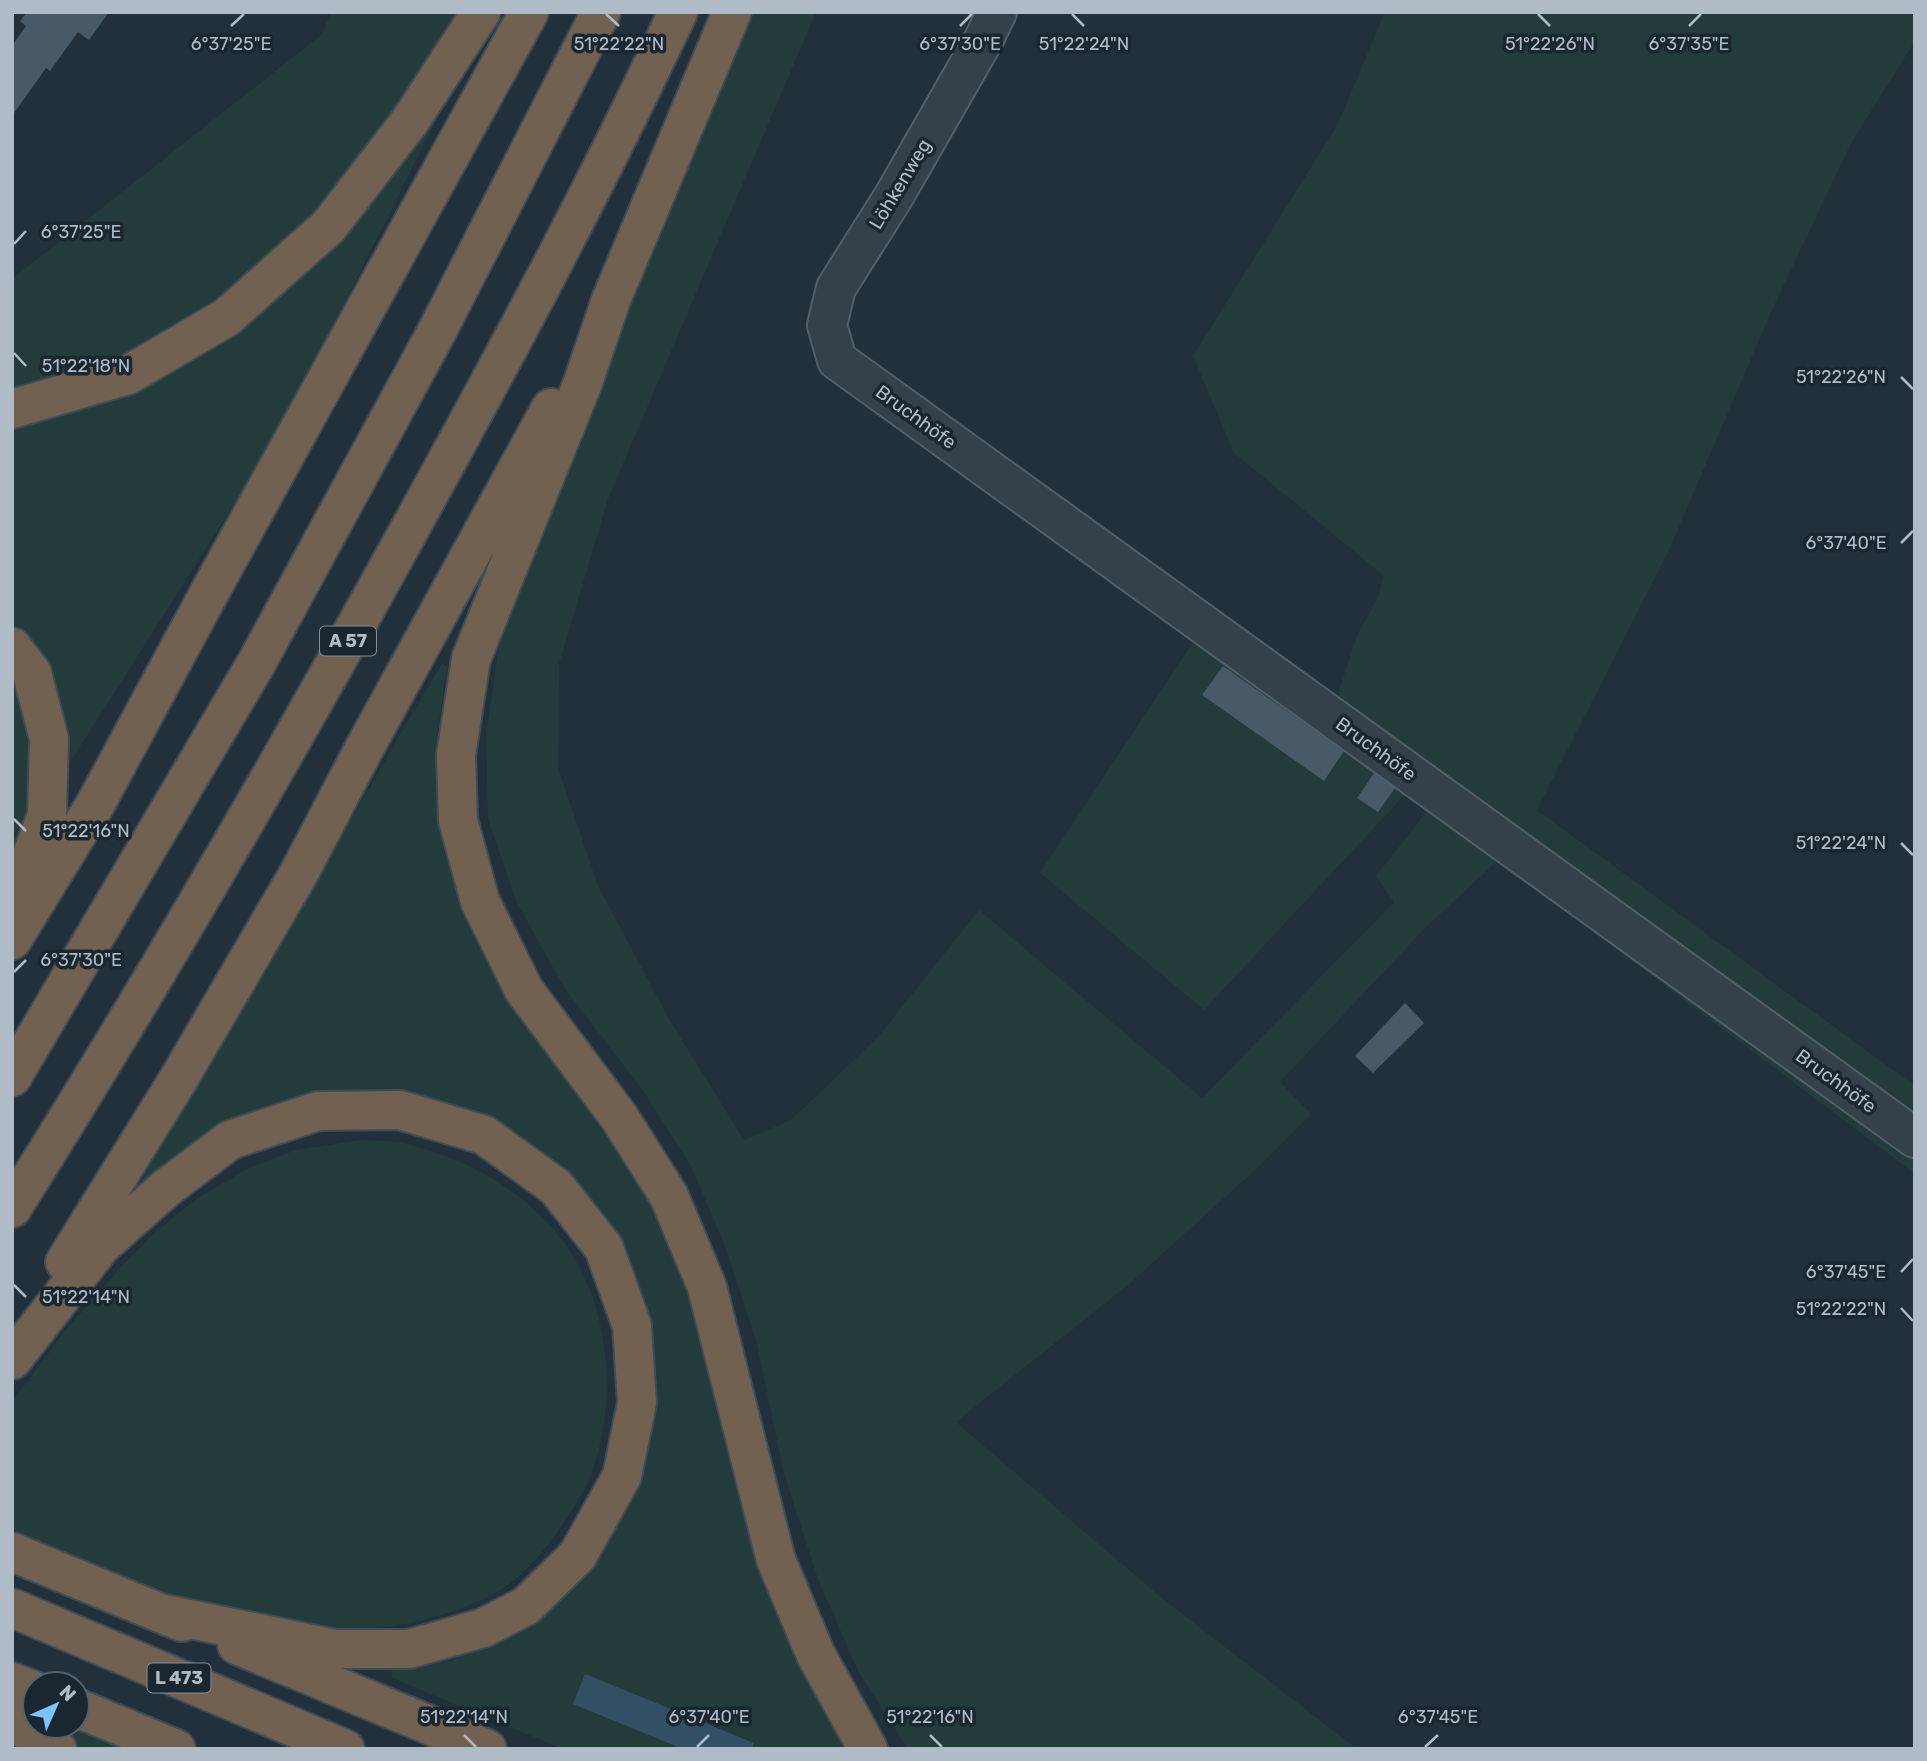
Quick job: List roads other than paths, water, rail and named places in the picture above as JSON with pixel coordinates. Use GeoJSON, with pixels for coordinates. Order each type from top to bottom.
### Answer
{"type":"FeatureCollection","features":[{"type":"Feature","properties":{"kind":"highway"},"geometry":{"type":"LineString","coordinates":[[12,409],[128,375],[227,317],[330,226],[410,121],[481,12]]}},
{"type":"Feature","properties":{"kind":"highway"},"geometry":{"type":"LineString","coordinates":[[12,940],[96,803],[529,12]]}},
{"type":"Feature","properties":{"kind":"highway"},"geometry":{"type":"LineString","coordinates":[[12,1077],[257,662],[436,333],[601,12]]}},
{"type":"Feature","properties":{"kind":"highway","name":"A 57"},"geometry":{"type":"LineString","coordinates":[[12,1208],[87,1088],[329,676],[502,363],[678,12]]}},
{"type":"Feature","properties":{"kind":"highway"},"geometry":{"type":"LineString","coordinates":[[733,12],[611,300],[582,385],[471,659],[456,755],[458,820],[480,901],[524,990],[620,1117],[669,1196],[707,1287],[776,1560],[816,1655],[868,1749]]}},
{"type":"Feature","properties":{"kind":"highway"},"geometry":{"type":"LineString","coordinates":[[12,1347],[178,1080],[299,873],[365,747],[611,300]]}},
{"type":"Feature","properties":{"kind":"highway"},"geometry":{"type":"LineString","coordinates":[[12,647],[32,673],[49,739],[47,815],[12,907]]}},
{"type":"Feature","properties":{"kind":"highway"},"geometry":{"type":"LineString","coordinates":[[12,1360],[101,1246],[165,1189],[230,1140],[318,1111],[400,1110],[484,1135],[556,1187],[604,1248],[632,1326],[638,1403],[622,1476],[578,1555],[526,1606],[483,1628],[409,1649],[336,1649],[160,1613]]}},
{"type":"Feature","properties":{"kind":"highway"},"geometry":{"type":"LineString","coordinates":[[12,1552],[487,1749]]}},
{"type":"Feature","properties":{"kind":"highway","name":"L 473"},"geometry":{"type":"LineString","coordinates":[[12,1608],[345,1749]]}},
{"type":"Feature","properties":{"kind":"highway"},"geometry":{"type":"LineString","coordinates":[[91,1714],[176,1749]]}},
{"type":"Feature","properties":{"kind":"highway"},"geometry":{"type":"LineString","coordinates":[[12,1722],[57,1749]]}},
{"type":"Feature","properties":{"kind":"street","name":"Löhkenweg"},"geometry":{"type":"LineString","coordinates":[[837,360],[827,326],[835,288],[894,196],[997,12]]}},
{"type":"Feature","properties":{"kind":"street","name":"Bruchhöfe"},"geometry":{"type":"LineString","coordinates":[[837,360],[1915,1138]]}},
{"type":"Feature","properties":{"kind":"water"},"geometry":{"type":"Polygon","coordinates":[[[585,1674],[754,1743],[752,1749],[683,1749],[573,1704],[585,1674]]]}}]}
